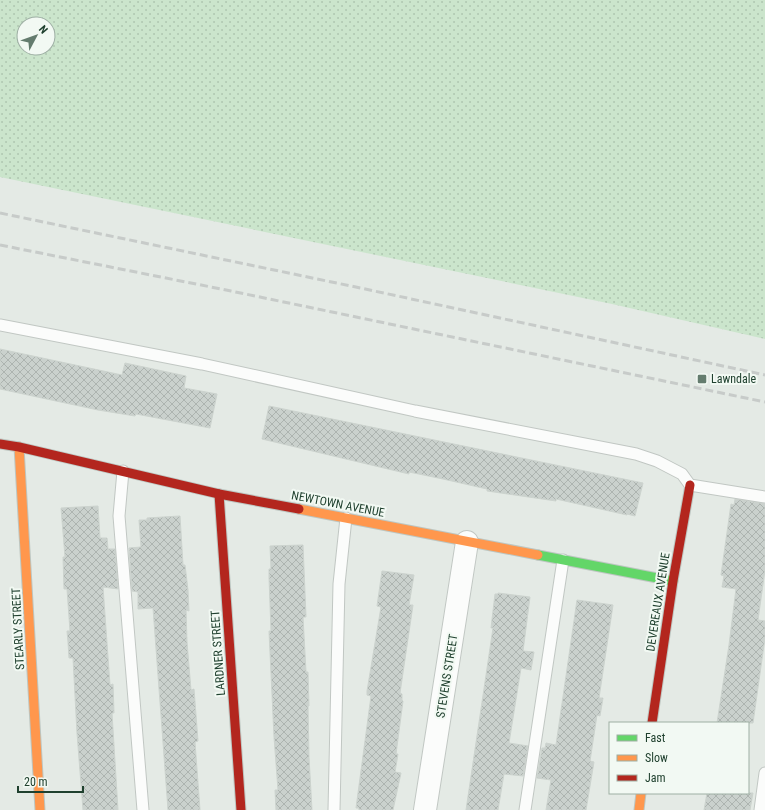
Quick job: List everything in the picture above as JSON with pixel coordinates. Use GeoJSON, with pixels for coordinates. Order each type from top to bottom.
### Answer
{"type":"FeatureCollection","features":[{"type":"Feature","properties":{"kind":"street","name":"NEWTOWN AVENUE"},"geometry":{"type":"LineString","coordinates":[[0,444],[19,447],[219,494],[673,581]]}},
{"type":"Feature","properties":{"kind":"street","name":"STEARLY STREET"},"geometry":{"type":"LineString","coordinates":[[19,447],[40,810]]}},
{"type":"Feature","properties":{"kind":"street","name":"DEVEREAUX AVENUE"},"geometry":{"type":"LineString","coordinates":[[652,722],[673,581],[690,485]]}},
{"type":"Feature","properties":{"kind":"street","name":"LARDNER STREET"},"geometry":{"type":"LineString","coordinates":[[219,494],[241,810]]}},
{"type":"Feature","properties":{"kind":"street","name":"STEVENS STREET"},"geometry":{"type":"LineString","coordinates":[[425,810],[467,542]]}},
{"type":"Feature","properties":{"kind":"street"},"geometry":{"type":"LineString","coordinates":[[639,810],[642,794]]}},
{"type":"Feature","properties":{"kind":"lane"},"geometry":{"type":"LineString","coordinates":[[0,325],[202,364],[415,411],[636,454],[657,461],[682,474],[690,485],[765,498]]}},
{"type":"Feature","properties":{"kind":"lane"},"geometry":{"type":"LineString","coordinates":[[123,471],[119,516],[143,810]]}},
{"type":"Feature","properties":{"kind":"lane"},"geometry":{"type":"LineString","coordinates":[[334,810],[339,584],[346,518]]}},
{"type":"Feature","properties":{"kind":"lane"},"geometry":{"type":"LineString","coordinates":[[525,810],[563,560]]}},
{"type":"Feature","properties":{"kind":"lane"},"geometry":{"type":"LineString","coordinates":[[760,810],[765,773]]}},
{"type":"Feature","properties":{"kind":"green space"},"geometry":{"type":"Polygon","coordinates":[[[0,0],[765,0],[765,339],[612,304],[0,177],[0,0]]]}},
{"type":"Feature","properties":{"kind":"building"},"geometry":{"type":"Polygon","coordinates":[[[0,349],[122,375],[125,363],[186,376],[184,388],[217,394],[210,428],[136,414],[135,416],[98,410],[0,389],[0,349]]]}},
{"type":"Feature","properties":{"kind":"building"},"geometry":{"type":"Polygon","coordinates":[[[269,406],[643,483],[635,516],[556,499],[556,501],[487,491],[487,489],[409,472],[409,474],[262,439],[269,406]]]}},
{"type":"Feature","properties":{"kind":"building"},"geometry":{"type":"Polygon","coordinates":[[[735,499],[765,504],[765,570],[758,620],[765,621],[765,638],[753,723],[717,722],[736,589],[722,587],[724,576],[721,575],[731,504],[734,505],[735,499]]]}},
{"type":"Feature","properties":{"kind":"building"},"geometry":{"type":"Polygon","coordinates":[[[98,506],[100,538],[107,538],[108,549],[115,549],[118,589],[103,587],[110,685],[113,684],[114,713],[112,713],[118,810],[83,810],[73,658],[69,658],[67,631],[70,631],[67,589],[64,589],[63,557],[65,557],[61,508],[98,506]]]}},
{"type":"Feature","properties":{"kind":"building"},"geometry":{"type":"Polygon","coordinates":[[[180,516],[183,565],[185,565],[188,590],[189,611],[186,610],[187,642],[191,690],[194,689],[198,741],[195,742],[200,810],[168,810],[153,608],[138,609],[138,592],[132,591],[129,548],[141,547],[139,520],[147,520],[147,518],[180,516]]]}},
{"type":"Feature","properties":{"kind":"building"},"geometry":{"type":"Polygon","coordinates":[[[303,545],[306,617],[303,617],[306,672],[308,672],[309,757],[312,810],[276,810],[275,790],[278,790],[269,631],[271,631],[269,577],[269,569],[271,569],[270,546],[303,545]]]}},
{"type":"Feature","properties":{"kind":"building"},"geometry":{"type":"Polygon","coordinates":[[[382,571],[414,575],[409,605],[413,605],[400,693],[402,694],[403,701],[395,772],[401,773],[393,810],[359,810],[359,808],[356,808],[371,696],[367,695],[367,691],[381,607],[377,606],[382,571]]]}},
{"type":"Feature","properties":{"kind":"building"},"geometry":{"type":"Polygon","coordinates":[[[498,593],[530,597],[523,651],[534,652],[531,670],[521,668],[509,743],[528,746],[523,776],[504,774],[498,810],[466,810],[493,628],[491,628],[495,594],[498,593]]]}},
{"type":"Feature","properties":{"kind":"building"},"geometry":{"type":"Polygon","coordinates":[[[577,600],[613,605],[599,698],[603,698],[600,716],[597,715],[590,761],[594,762],[586,810],[546,810],[551,780],[537,778],[542,748],[545,748],[546,743],[556,745],[577,600]]]}},
{"type":"Feature","properties":{"kind":"building"},"geometry":{"type":"Polygon","coordinates":[[[753,793],[750,810],[704,810],[707,794],[753,793]]]}},
{"type":"Feature","properties":{"kind":"railway"},"geometry":{"type":"LineString","coordinates":[[0,213],[351,286],[765,375]]}},
{"type":"Feature","properties":{"kind":"railway"},"geometry":{"type":"LineString","coordinates":[[0,245],[231,291],[765,402]]}},
{"type":"Feature","properties":{"kind":"traffic: fast"},"geometry":{"type":"LineString","coordinates":[[538,555],[673,581]]}},
{"type":"Feature","properties":{"kind":"traffic: slow"},"geometry":{"type":"LineString","coordinates":[[19,447],[40,810]]}},
{"type":"Feature","properties":{"kind":"traffic: slow"},"geometry":{"type":"LineString","coordinates":[[299,509],[538,555]]}},
{"type":"Feature","properties":{"kind":"traffic: slow"},"geometry":{"type":"LineString","coordinates":[[639,810],[641,794]]}},
{"type":"Feature","properties":{"kind":"traffic: jam"},"geometry":{"type":"LineString","coordinates":[[0,444],[19,447],[219,494],[299,509]]}},
{"type":"Feature","properties":{"kind":"traffic: jam"},"geometry":{"type":"LineString","coordinates":[[652,722],[673,581],[690,485]]}},
{"type":"Feature","properties":{"kind":"traffic: jam"},"geometry":{"type":"LineString","coordinates":[[219,494],[241,810]]}},
{"type":"Feature","properties":{"kind":"place","name":"Lawndale"},"geometry":{"type":"Point","coordinates":[702,379]}}]}
